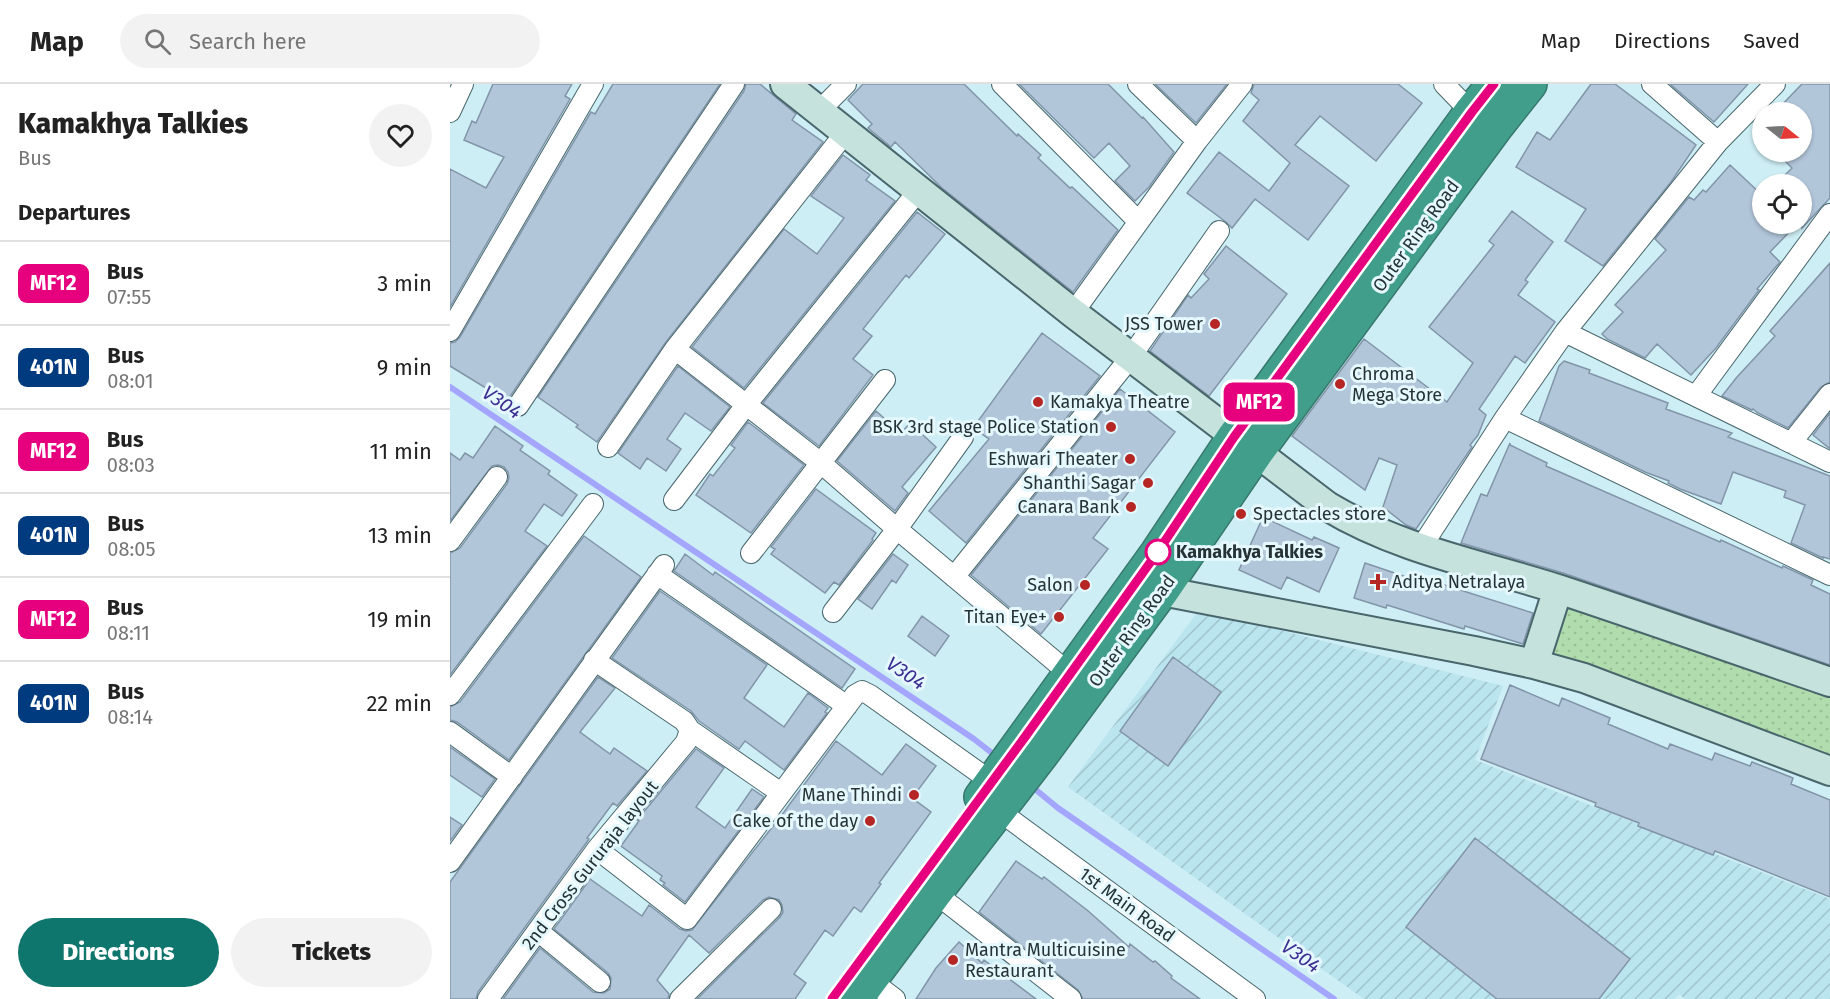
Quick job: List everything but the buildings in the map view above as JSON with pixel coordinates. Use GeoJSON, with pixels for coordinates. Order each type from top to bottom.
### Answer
{"type":"FeatureCollection","features":[{"type":"Feature","properties":{"kind":"highway","name":"Outer Ring Road"},"geometry":{"type":"LineString","coordinates":[[832,999],[1034,746],[1162,591],[1245,445],[1472,112],[1494,84]]}},
{"type":"Feature","properties":{"kind":"highway","name":"Outer Ring Road"},"geometry":{"type":"LineString","coordinates":[[1034,746],[1070,674],[1157,553],[1530,84]]}},
{"type":"Feature","properties":{"kind":"highway","name":"Outer Ring Road"},"geometry":{"type":"LineString","coordinates":[[874,993],[1001,790]]}},
{"type":"Feature","properties":{"kind":"street"},"geometry":{"type":"LineString","coordinates":[[450,112],[463,84]]}},
{"type":"Feature","properties":{"kind":"street"},"geometry":{"type":"LineString","coordinates":[[450,331],[593,84]]}},
{"type":"Feature","properties":{"kind":"street"},"geometry":{"type":"LineString","coordinates":[[518,406],[734,84]]}},
{"type":"Feature","properties":{"kind":"street"},"geometry":{"type":"LineString","coordinates":[[785,84],[1073,314],[1245,445],[1351,521],[1420,549],[1558,589],[1830,682]]}},
{"type":"Feature","properties":{"kind":"street"},"geometry":{"type":"LineString","coordinates":[[819,111],[846,84]]}},
{"type":"Feature","properties":{"kind":"street"},"geometry":{"type":"LineString","coordinates":[[1002,84],[1138,221]]}},
{"type":"Feature","properties":{"kind":"street"},"geometry":{"type":"LineString","coordinates":[[1138,84],[1197,141]]}},
{"type":"Feature","properties":{"kind":"street"},"geometry":{"type":"LineString","coordinates":[[1073,314],[1138,221],[1242,84]]}},
{"type":"Feature","properties":{"kind":"street"},"geometry":{"type":"LineString","coordinates":[[1444,84],[1472,112]]}},
{"type":"Feature","properties":{"kind":"street"},"geometry":{"type":"LineString","coordinates":[[1652,84],[1718,142]]}},
{"type":"Feature","properties":{"kind":"street"},"geometry":{"type":"LineString","coordinates":[[1420,549],[1505,418],[1565,332],[1718,142],[1775,84]]}},
{"type":"Feature","properties":{"kind":"street"},"geometry":{"type":"LineString","coordinates":[[608,447],[675,349],[846,132]]}},
{"type":"Feature","properties":{"kind":"street"},"geometry":{"type":"LineString","coordinates":[[674,500],[746,405],[919,190]]}},
{"type":"Feature","properties":{"kind":"street"},"geometry":{"type":"LineString","coordinates":[[1696,396],[1830,214]]}},
{"type":"Feature","properties":{"kind":"street"},"geometry":{"type":"LineString","coordinates":[[954,577],[1130,358],[1218,231]]}},
{"type":"Feature","properties":{"kind":"street"},"geometry":{"type":"LineString","coordinates":[[1565,332],[1830,462]]}},
{"type":"Feature","properties":{"kind":"street"},"geometry":{"type":"LineString","coordinates":[[675,349],[822,464],[1070,674]]}},
{"type":"Feature","properties":{"kind":"street"},"geometry":{"type":"LineString","coordinates":[[751,553],[885,380]]}},
{"type":"Feature","properties":{"kind":"street"},"geometry":{"type":"LineString","coordinates":[[1791,443],[1830,394]]}},
{"type":"Feature","properties":{"kind":"street"},"geometry":{"type":"LineString","coordinates":[[1505,418],[1830,575]]}},
{"type":"Feature","properties":{"kind":"street"},"geometry":{"type":"LineString","coordinates":[[833,612],[897,529],[963,437]]}},
{"type":"Feature","properties":{"kind":"street"},"geometry":{"type":"LineString","coordinates":[[450,541],[497,477]]}},
{"type":"Feature","properties":{"kind":"street"},"geometry":{"type":"LineString","coordinates":[[450,694],[594,504]]}},
{"type":"Feature","properties":{"kind":"street"},"geometry":{"type":"LineString","coordinates":[[450,861],[660,569],[847,706],[687,919],[597,849]]}},
{"type":"Feature","properties":{"kind":"street"},"geometry":{"type":"LineString","coordinates":[[1534,664],[1558,589]]}},
{"type":"Feature","properties":{"kind":"street"},"geometry":{"type":"LineString","coordinates":[[1162,591],[1534,664],[1584,678],[1830,771]]}},
{"type":"Feature","properties":{"kind":"street"},"geometry":{"type":"LineString","coordinates":[[594,660],[684,721],[690,730],[781,793]]}},
{"type":"Feature","properties":{"kind":"street","name":"1st Main Road"},"geometry":{"type":"LineString","coordinates":[[847,706],[855,695],[862,691],[870,695],[1001,790],[1255,999]]}},
{"type":"Feature","properties":{"kind":"street","name":"2nd Cross Gururaja layout"},"geometry":{"type":"LineString","coordinates":[[488,999],[597,849],[686,742],[690,730]]}},
{"type":"Feature","properties":{"kind":"street"},"geometry":{"type":"LineString","coordinates":[[450,732],[512,777]]}},
{"type":"Feature","properties":{"kind":"street"},"geometry":{"type":"LineString","coordinates":[[935,893],[1071,999]]}},
{"type":"Feature","properties":{"kind":"street"},"geometry":{"type":"LineString","coordinates":[[680,999],[771,909]]}},
{"type":"Feature","properties":{"kind":"street"},"geometry":{"type":"LineString","coordinates":[[538,931],[600,982]]}},
{"type":"Feature","properties":{"kind":"shaded area"},"geometry":{"type":"Polygon","coordinates":[[[1199,610],[1503,686],[1475,760],[1830,899],[1830,999],[1685,999],[1679,994],[1675,999],[1364,999],[1068,787],[1199,610]]]}},
{"type":"Feature","properties":{"kind":"green space"},"geometry":{"type":"Polygon","coordinates":[[[1545,600],[1830,682],[1830,784],[1535,667],[1545,600]]]}},
{"type":"Feature","properties":{"kind":"waterway","name":"V304"},"geometry":{"type":"LineString","coordinates":[[450,387],[974,739],[997,757]]}},
{"type":"Feature","properties":{"kind":"waterway","name":"V304"},"geometry":{"type":"LineString","coordinates":[[1030,785],[1058,808],[1334,999]]}},
{"type":"Feature","properties":{"kind":"bus line","name":"MF12"},"geometry":{"type":"LineString","coordinates":[[832,999],[1157,553],[1234,437],[1494,84]]}},
{"type":"Feature","properties":{"kind":"place","name":"JSS Tower"},"geometry":{"type":"Point","coordinates":[1215,324]}},
{"type":"Feature","properties":{"kind":"place","name":"Chroma Mega Store"},"geometry":{"type":"Point","coordinates":[1340,384]}},
{"type":"Feature","properties":{"kind":"place","name":"Kamakya Theatre"},"geometry":{"type":"Point","coordinates":[1038,402]}},
{"type":"Feature","properties":{"kind":"place","name":"BSK 3rd stage Police Station"},"geometry":{"type":"Point","coordinates":[1111,427]}},
{"type":"Feature","properties":{"kind":"place","name":"Eshwari Theater"},"geometry":{"type":"Point","coordinates":[1130,459]}},
{"type":"Feature","properties":{"kind":"place","name":"Shanthi Sagar"},"geometry":{"type":"Point","coordinates":[1148,483]}},
{"type":"Feature","properties":{"kind":"place","name":"Canara Bank"},"geometry":{"type":"Point","coordinates":[1131,507]}},
{"type":"Feature","properties":{"kind":"place","name":"Spectacles store"},"geometry":{"type":"Point","coordinates":[1241,514]}},
{"type":"Feature","properties":{"kind":"place","name":"Kamakhya Talkies"},"geometry":{"type":"Point","coordinates":[1158,552]}},
{"type":"Feature","properties":{"kind":"place","name":"Aditya Netralaya"},"geometry":{"type":"Point","coordinates":[1378,582]}},
{"type":"Feature","properties":{"kind":"place","name":"Salon"},"geometry":{"type":"Point","coordinates":[1085,585]}},
{"type":"Feature","properties":{"kind":"place","name":"Titan Eye+"},"geometry":{"type":"Point","coordinates":[1059,617]}},
{"type":"Feature","properties":{"kind":"place","name":"Mane Thindi"},"geometry":{"type":"Point","coordinates":[914,795]}},
{"type":"Feature","properties":{"kind":"place","name":"Cake of the day"},"geometry":{"type":"Point","coordinates":[870,821]}},
{"type":"Feature","properties":{"kind":"place","name":"Mantra Multicuisine Restaurant"},"geometry":{"type":"Point","coordinates":[953,960]}}]}
